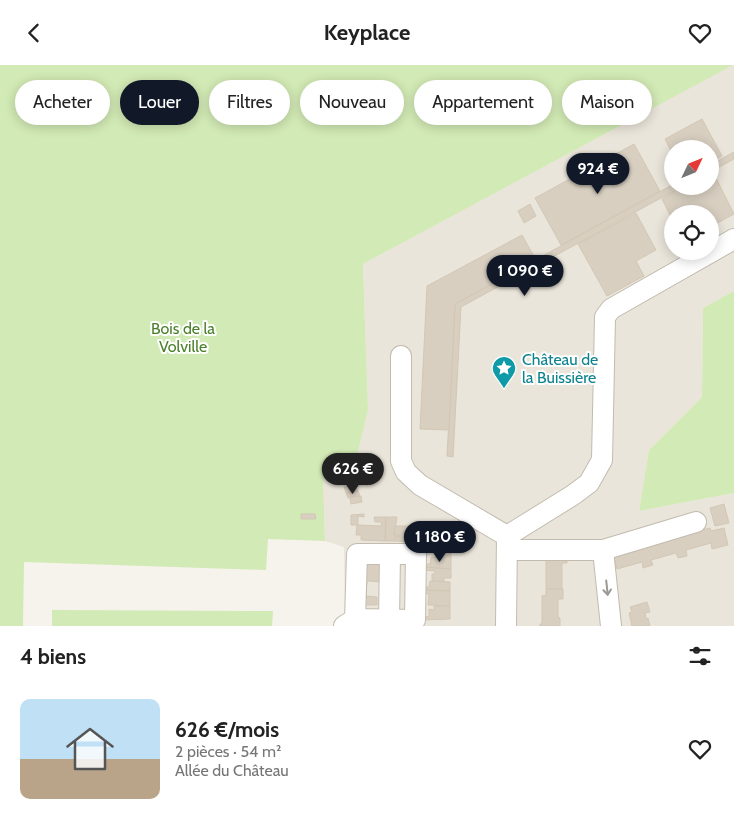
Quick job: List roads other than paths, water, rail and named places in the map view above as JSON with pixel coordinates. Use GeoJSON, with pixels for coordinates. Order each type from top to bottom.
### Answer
{"type":"FeatureCollection","features":[{"type":"Feature","properties":{"kind":"street"},"geometry":{"type":"LineString","coordinates":[[508,543],[589,483],[602,460],[606,317],[611,309],[734,239]]}},
{"type":"Feature","properties":{"kind":"street"},"geometry":{"type":"LineString","coordinates":[[401,356],[401,461],[406,472],[420,485],[508,543],[603,551],[696,522]]}},
{"type":"Feature","properties":{"kind":"street"},"geometry":{"type":"LineString","coordinates":[[506,626],[508,543]]}},
{"type":"Feature","properties":{"kind":"street"},"geometry":{"type":"LineString","coordinates":[[603,551],[611,626]]}},
{"type":"Feature","properties":{"kind":"street"},"geometry":{"type":"LineString","coordinates":[[356,554],[416,554],[415,620],[350,623],[356,554]]}},
{"type":"Feature","properties":{"kind":"place","name":"Château de la Buissière"},"geometry":{"type":"Point","coordinates":[504,389]}},
{"type":"Feature","properties":{"kind":"park label","name":"Bois de la Volville"},"geometry":{"type":"Point","coordinates":[183,337]}}]}
